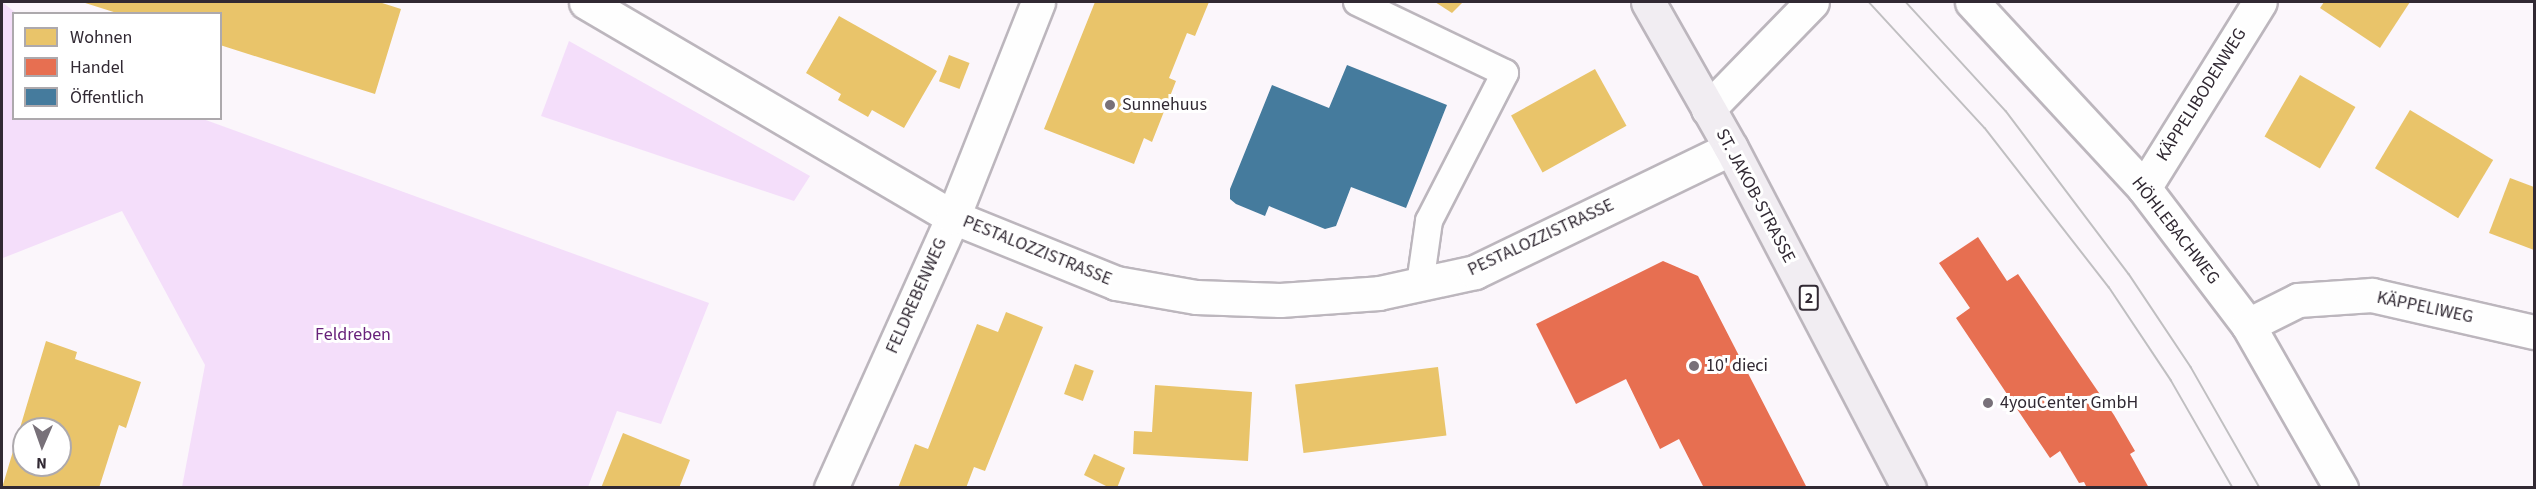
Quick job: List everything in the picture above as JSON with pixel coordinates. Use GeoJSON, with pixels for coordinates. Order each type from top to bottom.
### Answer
{"type":"FeatureCollection","features":[{"type":"Feature","properties":{"kind":"main road","name":"ST. JAKOB-STRASSE"},"geometry":{"type":"LineString","coordinates":[[1648,2],[1731,148],[1908,488]]}},
{"type":"Feature","properties":{"kind":"street","name":"PESTALOZZISTRASSE"},"geometry":{"type":"LineString","coordinates":[[586,2],[953,217],[1116,283],[1196,297],[1280,300],[1379,293],[1475,272],[1731,148]]}},
{"type":"Feature","properties":{"kind":"street","name":"FELDREBENWEG"},"geometry":{"type":"LineString","coordinates":[[831,488],[953,217],[1038,2]]}},
{"type":"Feature","properties":{"kind":"street"},"geometry":{"type":"LineString","coordinates":[[1708,109],[1812,2]]}},
{"type":"Feature","properties":{"kind":"street","name":"HÖHLEBACHWEG"},"geometry":{"type":"LineString","coordinates":[[1972,2],[2144,188],[2248,325],[2341,488]]}},
{"type":"Feature","properties":{"kind":"street","name":"KÄPPELIBODENWEG"},"geometry":{"type":"LineString","coordinates":[[2144,188],[2260,2]]}},
{"type":"Feature","properties":{"kind":"street","name":"KÄPPELIWEG"},"geometry":{"type":"LineString","coordinates":[[2248,325],[2298,300],[2372,296],[2535,332]]}},
{"type":"Feature","properties":{"kind":"lane"},"geometry":{"type":"LineString","coordinates":[[1358,2],[1505,73],[1429,220],[1420,284]]}},
{"type":"Feature","properties":{"kind":"green space","name":"Feldreben"},"geometry":{"type":"Polygon","coordinates":[[[2,2],[15,12],[12,12],[12,120],[206,120],[709,303],[661,424],[617,411],[588,487],[182,487],[205,365],[122,211],[3,258],[2,2]]]}},
{"type":"Feature","properties":{"kind":"green space"},"geometry":{"type":"Polygon","coordinates":[[[569,41],[810,176],[794,201],[541,116],[569,41]]]}},
{"type":"Feature","properties":{"kind":"building: Wohnen"},"geometry":{"type":"Polygon","coordinates":[[[82,2],[379,2],[401,9],[375,94],[222,46],[222,12],[114,12],[82,2]]]}},
{"type":"Feature","properties":{"kind":"building: Wohnen","name":"Sunnehuus"},"geometry":{"type":"Polygon","coordinates":[[[1095,2],[1209,2],[1195,36],[1187,33],[1169,78],[1176,81],[1152,142],[1144,138],[1134,164],[1044,129],[1095,2]]]}},
{"type":"Feature","properties":{"kind":"building: Wohnen"},"geometry":{"type":"Polygon","coordinates":[[[1435,2],[1463,2],[1452,13],[1435,2]]]}},
{"type":"Feature","properties":{"kind":"building: Wohnen"},"geometry":{"type":"Polygon","coordinates":[[[2324,2],[2410,2],[2380,48],[2320,8],[2324,2]]]}},
{"type":"Feature","properties":{"kind":"building: Wohnen"},"geometry":{"type":"Polygon","coordinates":[[[839,16],[937,71],[904,128],[872,110],[868,117],[838,100],[841,94],[806,73],[839,16]]]}},
{"type":"Feature","properties":{"kind":"building: Wohnen"},"geometry":{"type":"Polygon","coordinates":[[[949,55],[970,63],[960,89],[939,81],[949,55]]]}},
{"type":"Feature","properties":{"kind":"building: Wohnen"},"geometry":{"type":"Polygon","coordinates":[[[1595,69],[1627,126],[1543,172],[1511,116],[1595,69]]]}},
{"type":"Feature","properties":{"kind":"building: Wohnen"},"geometry":{"type":"Polygon","coordinates":[[[2300,75],[2355,107],[2320,168],[2264,136],[2300,75]]]}},
{"type":"Feature","properties":{"kind":"building: Wohnen"},"geometry":{"type":"Polygon","coordinates":[[[2410,110],[2493,160],[2458,218],[2375,168],[2410,110]]]}},
{"type":"Feature","properties":{"kind":"building: Wohnen"},"geometry":{"type":"Polygon","coordinates":[[[2510,178],[2534,187],[2534,250],[2489,233],[2510,178]]]}},
{"type":"Feature","properties":{"kind":"building: Wohnen"},"geometry":{"type":"Polygon","coordinates":[[[1006,312],[1043,327],[985,471],[974,467],[966,488],[898,488],[915,444],[928,449],[977,324],[998,332],[1006,312]]]}},
{"type":"Feature","properties":{"kind":"building: Wohnen"},"geometry":{"type":"Polygon","coordinates":[[[46,341],[77,352],[75,359],[141,382],[126,428],[119,425],[99,488],[2,488],[12,455],[12,477],[72,477],[72,417],[23,417],[46,341]]]}},
{"type":"Feature","properties":{"kind":"building: Wohnen"},"geometry":{"type":"Polygon","coordinates":[[[1075,364],[1094,371],[1083,401],[1064,394],[1075,364]]]}},
{"type":"Feature","properties":{"kind":"building: Wohnen"},"geometry":{"type":"Polygon","coordinates":[[[1438,367],[1446,435],[1303,453],[1295,385],[1438,367]]]}},
{"type":"Feature","properties":{"kind":"building: Wohnen"},"geometry":{"type":"Polygon","coordinates":[[[1155,385],[1252,392],[1248,461],[1133,454],[1134,431],[1152,432],[1155,385]]]}},
{"type":"Feature","properties":{"kind":"building: Wohnen"},"geometry":{"type":"Polygon","coordinates":[[[623,433],[690,460],[679,488],[601,488],[623,433]]]}},
{"type":"Feature","properties":{"kind":"building: Wohnen"},"geometry":{"type":"Polygon","coordinates":[[[1094,454],[1125,468],[1117,488],[1110,488],[1084,475],[1094,454]]]}},
{"type":"Feature","properties":{"kind":"building: Handel"},"geometry":{"type":"Polygon","coordinates":[[[1978,237],[2007,281],[2018,274],[2114,415],[2135,451],[2130,454],[2149,488],[2087,488],[2084,482],[2079,483],[2060,451],[2050,458],[1956,318],[1970,308],[1939,263],[1978,237]]]}},
{"type":"Feature","properties":{"kind":"building: Handel"},"geometry":{"type":"Polygon","coordinates":[[[1663,261],[1698,276],[1807,488],[1704,488],[1679,439],[1660,449],[1626,379],[1576,404],[1536,324],[1663,261]]]}},
{"type":"Feature","properties":{"kind":"building: Öffentlich"},"geometry":{"type":"Polygon","coordinates":[[[1347,65],[1447,105],[1406,208],[1351,187],[1336,226],[1325,229],[1269,206],[1265,216],[1236,204],[1230,199],[1230,189],[1272,85],[1329,108],[1347,65]]]}},
{"type":"Feature","properties":{"kind":"tram line"},"geometry":{"type":"LineString","coordinates":[[1869,2],[1985,128],[2109,287],[2171,380],[2233,488]]}},
{"type":"Feature","properties":{"kind":"tram line"},"geometry":{"type":"LineString","coordinates":[[1906,2],[2006,111],[2129,274],[2191,367],[2260,488]]}},
{"type":"Feature","properties":{"kind":"place","name":"Sunnehuus"},"geometry":{"type":"Point","coordinates":[1110,105]}},
{"type":"Feature","properties":{"kind":"place","name":"10' dieci"},"geometry":{"type":"Point","coordinates":[1694,366]}},
{"type":"Feature","properties":{"kind":"place","name":"4youCenter GmbH"},"geometry":{"type":"Point","coordinates":[1988,403]}}]}
